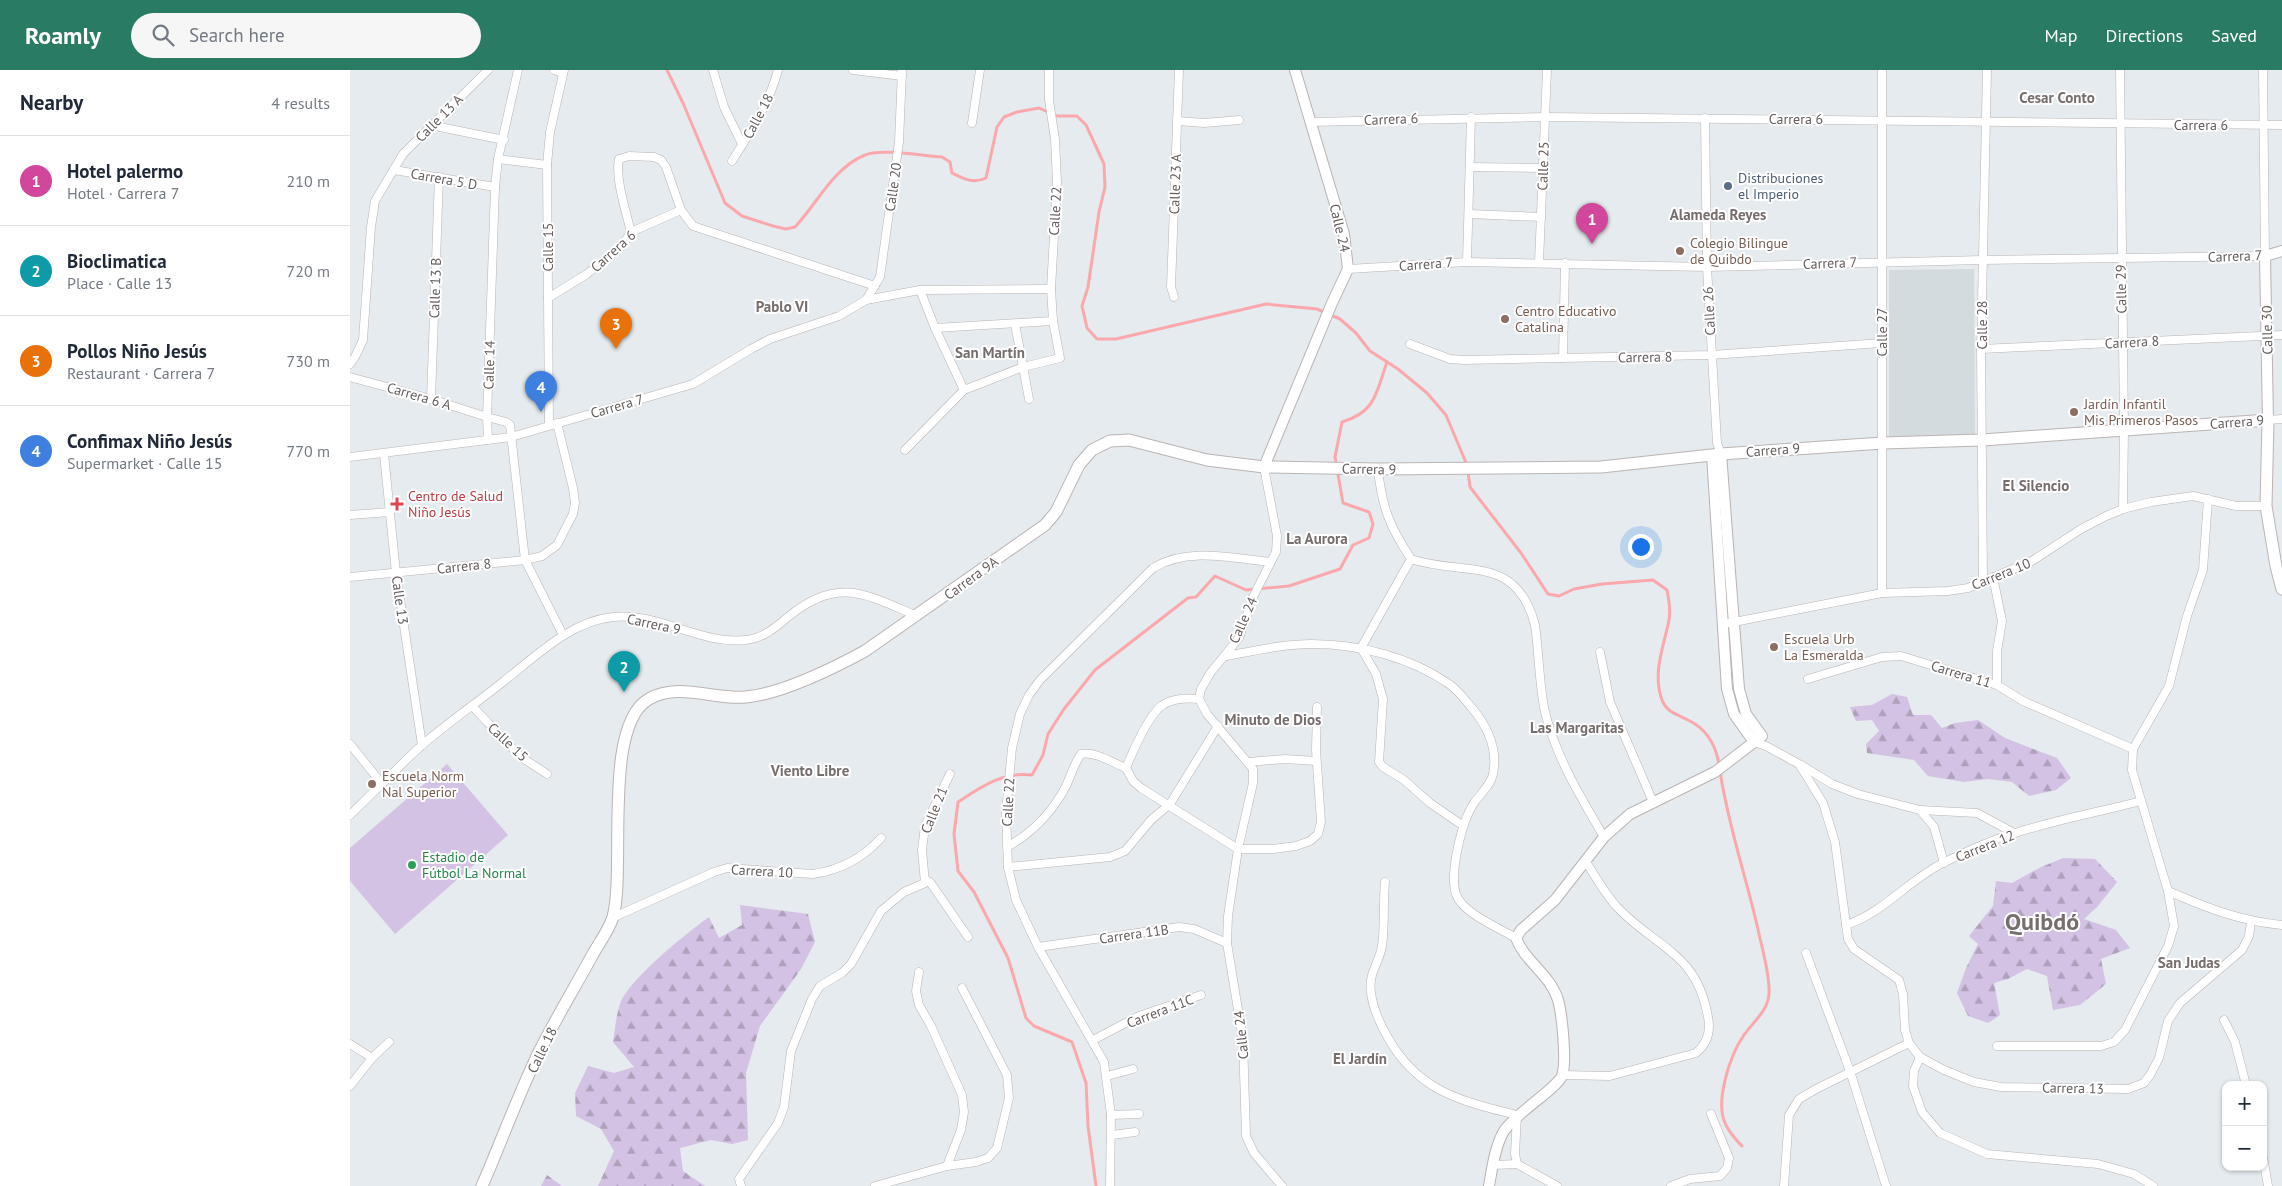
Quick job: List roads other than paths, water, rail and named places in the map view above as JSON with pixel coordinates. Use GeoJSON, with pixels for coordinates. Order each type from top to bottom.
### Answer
{"type":"FeatureCollection","features":[{"type":"Feature","properties":{"kind":"main road","name":"Carrera 9"},"geometry":{"type":"LineString","coordinates":[[1264,467],[1343,469],[1601,467],[1717,451],[1982,440],[2268,420]]}},
{"type":"Feature","properties":{"kind":"main road","name":"Calle 30"},"geometry":{"type":"LineString","coordinates":[[2268,420],[2266,506],[2271,541],[2282,589]]}},
{"type":"Feature","properties":{"kind":"main road","name":"Carrera 9A"},"geometry":{"type":"LineString","coordinates":[[612,918],[619,851],[618,777],[622,749],[634,715],[648,700],[672,692],[735,698],[761,694],[843,663],[881,641],[1045,525],[1056,512],[1079,465],[1092,450],[1110,441],[1129,440],[1207,460],[1264,467]]}},
{"type":"Feature","properties":{"kind":"main road","name":"Calle 18"},"geometry":{"type":"LineString","coordinates":[[482,1186],[538,1054],[612,918]]}},
{"type":"Feature","properties":{"kind":"street","name":"Calle 13 A"},"geometry":{"type":"LineString","coordinates":[[394,170],[403,154],[430,125],[488,70]]}},
{"type":"Feature","properties":{"kind":"street","name":"Calle 14"},"geometry":{"type":"LineString","coordinates":[[488,440],[487,417],[494,187],[498,159],[504,140],[518,70]]}},
{"type":"Feature","properties":{"kind":"street"},"geometry":{"type":"LineString","coordinates":[[554,70],[564,72]]}},
{"type":"Feature","properties":{"kind":"street"},"geometry":{"type":"LineString","coordinates":[[713,70],[724,107],[742,144]]}},
{"type":"Feature","properties":{"kind":"street","name":"Calle 18"},"geometry":{"type":"LineString","coordinates":[[732,161],[755,125],[778,70]]}},
{"type":"Feature","properties":{"kind":"street"},"geometry":{"type":"LineString","coordinates":[[853,70],[902,73]]}},
{"type":"Feature","properties":{"kind":"street"},"geometry":{"type":"LineString","coordinates":[[972,123],[980,70]]}},
{"type":"Feature","properties":{"kind":"street","name":"Calle 22"},"geometry":{"type":"LineString","coordinates":[[1023,367],[1056,361],[1060,358],[1052,321],[1051,289],[1057,182],[1055,139],[1049,100],[1049,70]]}},
{"type":"Feature","properties":{"kind":"street","name":"Calle 23 A"},"geometry":{"type":"LineString","coordinates":[[1174,297],[1171,287],[1179,70]]}},
{"type":"Feature","properties":{"kind":"street","name":"Calle 24"},"geometry":{"type":"LineString","coordinates":[[1282,1186],[1254,1153],[1246,1136],[1243,1040],[1227,943],[1228,916],[1238,849],[1253,783],[1253,769],[1207,714],[1199,699],[1201,689],[1211,672],[1226,656],[1238,638],[1253,597],[1276,552],[1277,536],[1264,467],[1348,269],[1344,234],[1295,70]]}},
{"type":"Feature","properties":{"kind":"street","name":"Calle 25"},"geometry":{"type":"LineString","coordinates":[[1539,262],[1547,70]]}},
{"type":"Feature","properties":{"kind":"street","name":"Calle 27"},"geometry":{"type":"LineString","coordinates":[[1882,70],[1882,593]]}},
{"type":"Feature","properties":{"kind":"street","name":"Calle 28"},"geometry":{"type":"LineString","coordinates":[[1983,581],[1981,349],[1987,70]]}},
{"type":"Feature","properties":{"kind":"street","name":"Calle 29"},"geometry":{"type":"LineString","coordinates":[[2120,70],[2124,429],[2123,508]]}},
{"type":"Feature","properties":{"kind":"street","name":"Calle 30"},"geometry":{"type":"LineString","coordinates":[[2263,70],[2268,420]]}},
{"type":"Feature","properties":{"kind":"street","name":"Calle 15"},"geometry":{"type":"LineString","coordinates":[[564,72],[550,132],[547,165],[548,298],[553,424],[575,504],[566,530]]}},
{"type":"Feature","properties":{"kind":"street","name":"Calle 20"},"geometry":{"type":"LineString","coordinates":[[866,300],[880,277],[900,142],[902,73]]}},
{"type":"Feature","properties":{"kind":"street"},"geometry":{"type":"LineString","coordinates":[[1467,262],[1471,117]]}},
{"type":"Feature","properties":{"kind":"street","name":"Carrera 6"},"geometry":{"type":"LineString","coordinates":[[1310,122],[1471,117],[1544,117],[1986,120],[2120,125],[2282,125]]}},
{"type":"Feature","properties":{"kind":"street","name":"Calle 26"},"geometry":{"type":"LineString","coordinates":[[1705,118],[1707,267],[1717,451],[1719,573],[1725,672],[1730,703],[1734,714],[1761,741]]}},
{"type":"Feature","properties":{"kind":"street"},"geometry":{"type":"LineString","coordinates":[[1177,121],[1204,123],[1239,120]]}},
{"type":"Feature","properties":{"kind":"street"},"geometry":{"type":"LineString","coordinates":[[430,125],[504,140]]}},
{"type":"Feature","properties":{"kind":"street"},"geometry":{"type":"LineString","coordinates":[[631,232],[618,166],[622,156],[654,157],[660,160],[666,167],[681,210],[692,226],[875,286]]}},
{"type":"Feature","properties":{"kind":"street"},"geometry":{"type":"LineString","coordinates":[[498,159],[547,165]]}},
{"type":"Feature","properties":{"kind":"street"},"geometry":{"type":"LineString","coordinates":[[1470,167],[1542,168]]}},
{"type":"Feature","properties":{"kind":"street"},"geometry":{"type":"LineString","coordinates":[[350,364],[363,340],[371,226],[375,201],[394,170]]}},
{"type":"Feature","properties":{"kind":"street","name":"Carrera 5 D"},"geometry":{"type":"LineString","coordinates":[[394,170],[494,187]]}},
{"type":"Feature","properties":{"kind":"street","name":"Calle 13 B"},"geometry":{"type":"LineString","coordinates":[[431,399],[439,177]]}},
{"type":"Feature","properties":{"kind":"street","name":"Carrera 6"},"geometry":{"type":"LineString","coordinates":[[548,298],[587,274],[622,246],[631,232],[681,210]]}},
{"type":"Feature","properties":{"kind":"street"},"geometry":{"type":"LineString","coordinates":[[1469,214],[1541,217]]}},
{"type":"Feature","properties":{"kind":"street","name":"Carrera 7"},"geometry":{"type":"LineString","coordinates":[[1348,269],[1467,262],[1707,267],[1982,260],[2265,256],[2282,251]]}},
{"type":"Feature","properties":{"kind":"street"},"geometry":{"type":"LineString","coordinates":[[1563,358],[1565,263]]}},
{"type":"Feature","properties":{"kind":"street"},"geometry":{"type":"LineString","coordinates":[[866,300],[920,290],[1051,289]]}},
{"type":"Feature","properties":{"kind":"street"},"geometry":{"type":"LineString","coordinates":[[920,290],[935,328],[964,390]]}},
{"type":"Feature","properties":{"kind":"street","name":"Carrera 7"},"geometry":{"type":"LineString","coordinates":[[350,457],[511,437],[694,384],[750,349],[839,316],[866,300]]}},
{"type":"Feature","properties":{"kind":"street"},"geometry":{"type":"LineString","coordinates":[[935,328],[1052,321]]}},
{"type":"Feature","properties":{"kind":"street"},"geometry":{"type":"LineString","coordinates":[[1015,324],[1029,399]]}},
{"type":"Feature","properties":{"kind":"street","name":"Carrera 8"},"geometry":{"type":"LineString","coordinates":[[1981,349],[2282,335]]}},
{"type":"Feature","properties":{"kind":"street","name":"Carrera 8"},"geometry":{"type":"LineString","coordinates":[[1410,344],[1450,359],[1712,355],[1882,343]]}},
{"type":"Feature","properties":{"kind":"street"},"geometry":{"type":"LineString","coordinates":[[905,450],[964,390],[1023,367]]}},
{"type":"Feature","properties":{"kind":"street","name":"Carrera 6 A"},"geometry":{"type":"LineString","coordinates":[[350,377],[431,399],[487,417]]}},
{"type":"Feature","properties":{"kind":"street"},"geometry":{"type":"LineString","coordinates":[[487,417],[508,423],[525,560],[563,635]]}},
{"type":"Feature","properties":{"kind":"street","name":"Carrera 9"},"geometry":{"type":"LineString","coordinates":[[2268,420],[2282,419]]}},
{"type":"Feature","properties":{"kind":"street","name":"Calle 26"},"geometry":{"type":"LineString","coordinates":[[1717,451],[1730,572],[1737,670],[1742,704],[1761,741]]}},
{"type":"Feature","properties":{"kind":"street","name":"Calle 13"},"geometry":{"type":"LineString","coordinates":[[384,454],[396,573],[422,745]]}},
{"type":"Feature","properties":{"kind":"street"},"geometry":{"type":"LineString","coordinates":[[1378,469],[1381,498],[1386,517],[1411,559],[1429,565],[1483,570],[1500,575],[1522,594],[1532,612],[1535,624],[1545,710],[1551,733],[1575,788],[1604,837]]}},
{"type":"Feature","properties":{"kind":"street","name":"Carrera 10"},"geometry":{"type":"LineString","coordinates":[[1722,625],[1882,593],[1948,591],[1968,588],[2042,556],[2081,529],[2123,508],[2182,496],[2193,496],[2236,506],[2266,506]]}},
{"type":"Feature","properties":{"kind":"street"},"geometry":{"type":"LineString","coordinates":[[1997,1046],[2101,1046],[2114,1042],[2125,1030],[2168,946],[2174,926],[2168,891],[2132,770],[2133,749],[2169,686],[2187,616],[2203,570],[2208,499]]}},
{"type":"Feature","properties":{"kind":"street"},"geometry":{"type":"LineString","coordinates":[[350,515],[390,512]]}},
{"type":"Feature","properties":{"kind":"street","name":"Carrera 8"},"geometry":{"type":"LineString","coordinates":[[350,577],[525,560],[549,553],[557,545],[566,530]]}},
{"type":"Feature","properties":{"kind":"street","name":"Calle 22"},"geometry":{"type":"LineString","coordinates":[[1110,1186],[1112,1115],[1104,1062],[1038,947],[1016,900],[1008,868],[1006,812],[1016,727],[1029,695],[1040,680],[1153,568],[1178,558],[1202,555],[1270,562]]}},
{"type":"Feature","properties":{"kind":"street"},"geometry":{"type":"LineString","coordinates":[[1361,648],[1411,559]]}},
{"type":"Feature","properties":{"kind":"street"},"geometry":{"type":"LineString","coordinates":[[1719,573],[1730,572]]}},
{"type":"Feature","properties":{"kind":"street"},"geometry":{"type":"LineString","coordinates":[[1993,577],[2002,621],[1997,651],[1997,685]]}},
{"type":"Feature","properties":{"kind":"street","name":"Carrera 9"},"geometry":{"type":"LineString","coordinates":[[350,814],[422,745],[563,635],[597,620],[614,616],[643,619],[718,640],[748,640],[769,633],[798,608],[822,596],[841,592],[862,593],[917,616]]}},
{"type":"Feature","properties":{"kind":"street"},"geometry":{"type":"LineString","coordinates":[[1226,656],[1294,645],[1313,644],[1361,648],[1417,665],[1450,684],[1484,722],[1492,738],[1493,776],[1473,804],[1462,825],[1454,880],[1456,896],[1470,912],[1516,938],[1520,950],[1549,980],[1558,1000],[1564,1046],[1562,1075],[1554,1085],[1517,1115],[1504,1132],[1493,1165],[1489,1186]]}},
{"type":"Feature","properties":{"kind":"street"},"geometry":{"type":"LineString","coordinates":[[1361,648],[1376,674],[1383,699],[1379,762],[1383,767],[1404,780],[1430,804],[1462,825]]}},
{"type":"Feature","properties":{"kind":"street"},"geometry":{"type":"LineString","coordinates":[[1600,652],[1608,691],[1616,717],[1653,802]]}},
{"type":"Feature","properties":{"kind":"street","name":"Carrera 11"},"geometry":{"type":"LineString","coordinates":[[1808,679],[1882,657],[1901,656],[1997,685],[2023,701],[2133,749]]}},
{"type":"Feature","properties":{"kind":"street"},"geometry":{"type":"LineString","coordinates":[[1126,768],[1138,740],[1163,705],[1176,700],[1199,699]]}},
{"type":"Feature","properties":{"kind":"street","name":"Calle 15"},"geometry":{"type":"LineString","coordinates":[[472,706],[521,757],[547,774]]}},
{"type":"Feature","properties":{"kind":"street"},"geometry":{"type":"LineString","coordinates":[[1007,847],[1026,836],[1035,827],[1065,788],[1076,760],[1081,754],[1086,753],[1126,768],[1133,781],[1141,788],[1170,804],[1238,849],[1273,849],[1296,846],[1315,838],[1320,829],[1321,822],[1316,761],[1317,707]]}},
{"type":"Feature","properties":{"kind":"street"},"geometry":{"type":"LineString","coordinates":[[1008,868],[1110,857],[1125,851],[1151,820],[1170,804],[1218,726]]}},
{"type":"Feature","properties":{"kind":"street"},"geometry":{"type":"LineString","coordinates":[[1516,938],[1521,930],[1555,900],[1604,837],[1630,814],[1715,772],[1761,741],[1832,784],[1858,794],[1920,810],[1977,813],[2014,833]]}},
{"type":"Feature","properties":{"kind":"street"},"geometry":{"type":"LineString","coordinates":[[350,744],[382,784]]}},
{"type":"Feature","properties":{"kind":"street"},"geometry":{"type":"LineString","coordinates":[[1248,762],[1286,759],[1316,761]]}},
{"type":"Feature","properties":{"kind":"street"},"geometry":{"type":"LineString","coordinates":[[1799,764],[1823,803],[1835,842],[1848,939],[1854,949],[1899,980],[1903,994],[1905,1030],[1910,1043],[1920,1056],[1914,1071],[1913,1086],[1922,1112],[1940,1133],[1987,1154],[2098,1164],[2134,1174],[2153,1186]]}},
{"type":"Feature","properties":{"kind":"street","name":"Calle 21"},"geometry":{"type":"LineString","coordinates":[[926,878],[922,850],[925,826],[950,774]]}},
{"type":"Feature","properties":{"kind":"street","name":"Carrera 12"},"geometry":{"type":"LineString","coordinates":[[1846,925],[1862,920],[1881,908],[1922,876],[1944,863],[2014,833],[2141,801]]}},
{"type":"Feature","properties":{"kind":"street"},"geometry":{"type":"LineString","coordinates":[[1920,810],[1934,827],[1944,863]]}},
{"type":"Feature","properties":{"kind":"street","name":"Carrera 10"},"geometry":{"type":"LineString","coordinates":[[612,918],[714,872],[727,868],[813,874],[825,872],[860,857],[869,851],[881,838]]}},
{"type":"Feature","properties":{"kind":"street"},"geometry":{"type":"LineString","coordinates":[[1562,1075],[1610,1076],[1696,1054],[1704,1047],[1710,1027],[1705,1000],[1688,966],[1617,907],[1586,862]]}},
{"type":"Feature","properties":{"kind":"street"},"geometry":{"type":"LineString","coordinates":[[740,1186],[739,1178],[778,1123],[784,1107],[791,1051],[812,999],[820,986],[842,973],[851,964],[881,911],[904,892],[923,884],[926,878],[968,937]]}},
{"type":"Feature","properties":{"kind":"street"},"geometry":{"type":"LineString","coordinates":[[1385,882],[1382,946],[1371,974],[1371,993],[1378,1019],[1398,1056],[1430,1085],[1465,1102],[1517,1115]]}},
{"type":"Feature","properties":{"kind":"street"},"geometry":{"type":"LineString","coordinates":[[2168,891],[2207,908],[2252,922],[2282,925]]}},
{"type":"Feature","properties":{"kind":"street","name":"Carrera 13"},"geometry":{"type":"LineString","coordinates":[[1920,1056],[1974,1082],[2001,1087],[2128,1089],[2144,1083],[2159,1058],[2168,1022],[2180,1003],[2242,950],[2249,936],[2252,922]]}},
{"type":"Feature","properties":{"kind":"street","name":"Carrera 11B"},"geometry":{"type":"LineString","coordinates":[[1038,947],[1179,927],[1194,929],[1227,943]]}},
{"type":"Feature","properties":{"kind":"street"},"geometry":{"type":"LineString","coordinates":[[1806,953],[1850,1072],[1886,1186]]}},
{"type":"Feature","properties":{"kind":"street"},"geometry":{"type":"LineString","coordinates":[[919,972],[916,991],[919,1005],[962,1095],[964,1112],[961,1130],[946,1166]]}},
{"type":"Feature","properties":{"kind":"street"},"geometry":{"type":"LineString","coordinates":[[875,1186],[946,1166],[976,1162],[988,1158],[997,1148],[1008,1098],[1007,1075],[962,988]]}},
{"type":"Feature","properties":{"kind":"street","name":"Carrera 11C"},"geometry":{"type":"LineString","coordinates":[[1093,1040],[1139,1016],[1201,995]]}},
{"type":"Feature","properties":{"kind":"street"},"geometry":{"type":"LineString","coordinates":[[2224,1020],[2235,1042],[2245,1081]]}},
{"type":"Feature","properties":{"kind":"street"},"geometry":{"type":"LineString","coordinates":[[350,1086],[372,1058],[389,1042]]}},
{"type":"Feature","properties":{"kind":"street"},"geometry":{"type":"LineString","coordinates":[[1784,1186],[1790,1115],[1799,1099],[1910,1043]]}},
{"type":"Feature","properties":{"kind":"street"},"geometry":{"type":"LineString","coordinates":[[350,1044],[372,1058]]}},
{"type":"Feature","properties":{"kind":"street"},"geometry":{"type":"LineString","coordinates":[[1107,1076],[1132,1069]]}},
{"type":"Feature","properties":{"kind":"street"},"geometry":{"type":"LineString","coordinates":[[1112,1115],[1139,1114]]}},
{"type":"Feature","properties":{"kind":"street"},"geometry":{"type":"LineString","coordinates":[[1671,1186],[1690,1179],[1720,1176],[1728,1168],[1729,1158],[1711,1114]]}},
{"type":"Feature","properties":{"kind":"street"},"geometry":{"type":"LineString","coordinates":[[1517,1115],[1515,1154],[1517,1164]]}},
{"type":"Feature","properties":{"kind":"street"},"geometry":{"type":"LineString","coordinates":[[1112,1135],[1135,1132]]}},
{"type":"Feature","properties":{"kind":"street"},"geometry":{"type":"LineString","coordinates":[[1493,1165],[1517,1164],[1557,1186]]}},
{"type":"Feature","properties":{"kind":"street"},"geometry":{"type":"LineString","coordinates":[[2265,1171],[2268,1186]]}},
{"type":"Feature","properties":{"kind":"waterway"},"geometry":{"type":"LineString","coordinates":[[667,70],[725,203],[742,216],[786,229],[795,227],[835,177],[854,161],[865,155],[891,152],[942,157],[950,162],[952,173],[965,179],[977,181],[986,178],[997,127],[1004,117],[1017,112],[1039,108],[1057,116],[1077,116],[1086,125],[1104,164],[1105,187],[1099,212],[1088,287],[1082,306],[1087,328],[1097,339],[1116,339],[1266,304],[1317,309],[1340,319],[1356,333],[1370,351],[1398,369],[1427,393],[1446,415],[1467,465]]}},
{"type":"Feature","properties":{"kind":"waterway"},"geometry":{"type":"LineString","coordinates":[[1096,1186],[1088,1126],[1086,1083],[1072,1042],[1034,1026],[1026,1018],[1008,958],[974,892],[958,871],[954,834],[958,802],[993,781],[1012,775],[1032,775],[1043,755],[1048,734],[1064,709],[1095,670],[1188,598],[1196,597],[1215,576],[1246,590],[1289,586],[1340,569],[1353,545],[1369,538],[1373,524],[1369,512],[1343,503],[1335,457],[1342,422],[1362,413],[1368,407],[1377,392],[1387,362]]}},
{"type":"Feature","properties":{"kind":"waterway"},"geometry":{"type":"LineString","coordinates":[[1468,472],[1470,487],[1521,553],[1548,594],[1559,596],[1574,589],[1602,584],[1653,580],[1667,590],[1670,616],[1660,660],[1659,690],[1667,708],[1695,724],[1710,738],[1716,751],[1719,765]]}},
{"type":"Feature","properties":{"kind":"waterway"},"geometry":{"type":"LineString","coordinates":[[1720,771],[1723,792],[1764,956],[1769,987],[1766,1006],[1744,1035],[1734,1054],[1725,1079],[1722,1104],[1723,1116],[1726,1125],[1742,1146]]}},
{"type":"Feature","properties":{"kind":"place","name":"Distribuciones el Imperio"},"geometry":{"type":"Point","coordinates":[1728,186]}},
{"type":"Feature","properties":{"kind":"place","name":"Hotel palermo"},"geometry":{"type":"Point","coordinates":[1592,244]}},
{"type":"Feature","properties":{"kind":"place","name":"Colegio Bilingue de Quibdo"},"geometry":{"type":"Point","coordinates":[1680,251]}},
{"type":"Feature","properties":{"kind":"place","name":"Centro Educativo Catalina"},"geometry":{"type":"Point","coordinates":[1505,319]}},
{"type":"Feature","properties":{"kind":"place","name":"Pollos Niño Jesús"},"geometry":{"type":"Point","coordinates":[616,349]}},
{"type":"Feature","properties":{"kind":"place","name":"Confimax Niño Jesús"},"geometry":{"type":"Point","coordinates":[541,412]}},
{"type":"Feature","properties":{"kind":"place","name":"Jardín Infantil Mis Primeros Pasos"},"geometry":{"type":"Point","coordinates":[2074,412]}},
{"type":"Feature","properties":{"kind":"place","name":"Centro de Salud Niño Jesús"},"geometry":{"type":"Point","coordinates":[397,504]}},
{"type":"Feature","properties":{"kind":"place","name":"Escuela Urb La Esmeralda"},"geometry":{"type":"Point","coordinates":[1774,647]}},
{"type":"Feature","properties":{"kind":"place","name":"Bioclimatica"},"geometry":{"type":"Point","coordinates":[624,692]}},
{"type":"Feature","properties":{"kind":"place","name":"Escuela Norm Nal Superior"},"geometry":{"type":"Point","coordinates":[372,784]}},
{"type":"Feature","properties":{"kind":"place","name":"Estadio de Fútbol La Normal"},"geometry":{"type":"Point","coordinates":[412,865]}},
{"type":"Feature","properties":{"kind":"district","name":"Cesar Conto"},"geometry":{"type":"Point","coordinates":[2057,98]}},
{"type":"Feature","properties":{"kind":"district","name":"Alameda Reyes"},"geometry":{"type":"Point","coordinates":[1718,215]}},
{"type":"Feature","properties":{"kind":"district","name":"Pablo VI"},"geometry":{"type":"Point","coordinates":[782,307]}},
{"type":"Feature","properties":{"kind":"district","name":"San Martín"},"geometry":{"type":"Point","coordinates":[990,353]}},
{"type":"Feature","properties":{"kind":"district","name":"El Silencio"},"geometry":{"type":"Point","coordinates":[2036,486]}},
{"type":"Feature","properties":{"kind":"district","name":"La Aurora"},"geometry":{"type":"Point","coordinates":[1317,539]}},
{"type":"Feature","properties":{"kind":"district","name":"Minuto de Dios"},"geometry":{"type":"Point","coordinates":[1273,720]}},
{"type":"Feature","properties":{"kind":"district","name":"Las Margaritas"},"geometry":{"type":"Point","coordinates":[1577,728]}},
{"type":"Feature","properties":{"kind":"district","name":"Viento Libre"},"geometry":{"type":"Point","coordinates":[810,771]}},
{"type":"Feature","properties":{"kind":"district","name":"Quibdó"},"geometry":{"type":"Point","coordinates":[2042,922]}},
{"type":"Feature","properties":{"kind":"district","name":"San Judas"},"geometry":{"type":"Point","coordinates":[2189,963]}},
{"type":"Feature","properties":{"kind":"district","name":"El Jardín"},"geometry":{"type":"Point","coordinates":[1360,1059]}}]}
